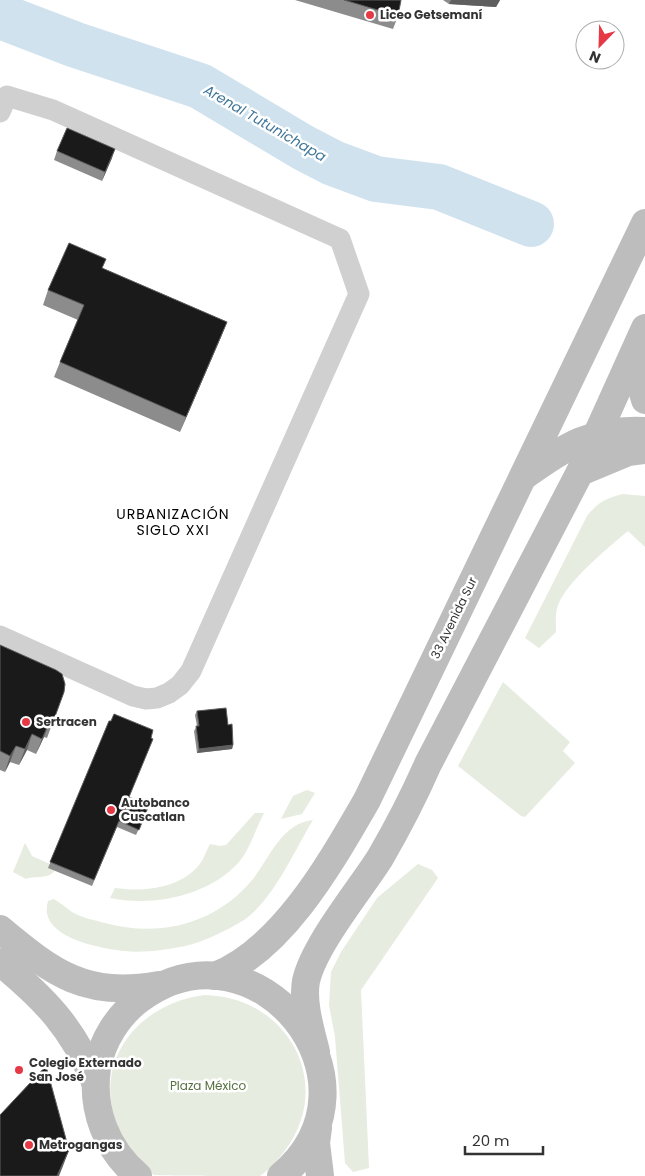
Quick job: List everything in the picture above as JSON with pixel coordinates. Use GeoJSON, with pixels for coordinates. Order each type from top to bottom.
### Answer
{"type":"FeatureCollection","features":[{"type":"Feature","properties":{"kind":"street"},"geometry":{"type":"LineString","coordinates":[[0,636],[133,696],[157,698],[180,685],[191,671],[359,294],[340,240],[53,110],[2,100]]}},
{"type":"Feature","properties":{"kind":"street","name":"33 Avenida Sur"},"geometry":{"type":"LineString","coordinates":[[215,976],[235,968],[249,959],[275,935],[335,855],[370,794],[645,222]]}},
{"type":"Feature","properties":{"kind":"street"},"geometry":{"type":"LineString","coordinates":[[643,333],[637,372],[645,400]]}},
{"type":"Feature","properties":{"kind":"street"},"geometry":{"type":"LineString","coordinates":[[320,1176],[316,1143],[322,1085],[308,1018],[306,982],[315,957],[380,858],[405,814],[428,764],[599,434],[643,333]]}},
{"type":"Feature","properties":{"kind":"street"},"geometry":{"type":"LineString","coordinates":[[520,479],[571,444],[599,434],[626,430],[645,431]]}},
{"type":"Feature","properties":{"kind":"street"},"geometry":{"type":"LineString","coordinates":[[580,472],[628,452],[645,450]]}},
{"type":"Feature","properties":{"kind":"street"},"geometry":{"type":"LineString","coordinates":[[0,929],[51,970],[77,982],[105,989],[135,989],[189,978],[215,976],[254,985],[277,999],[296,1017],[316,1052]]}},
{"type":"Feature","properties":{"kind":"street"},"geometry":{"type":"LineString","coordinates":[[0,962],[46,1002],[62,1020],[75,1039],[95,1082]]}},
{"type":"Feature","properties":{"kind":"street"},"geometry":{"type":"LineString","coordinates":[[138,1176],[122,1165],[107,1138],[100,1120],[95,1082],[98,1064],[111,1031],[134,1004],[163,984]]}},
{"type":"Feature","properties":{"kind":"street"},"geometry":{"type":"LineString","coordinates":[[281,1176],[302,1153],[319,1118]]}},
{"type":"Feature","properties":{"kind":"green space"},"geometry":{"type":"Polygon","coordinates":[[[623,494],[645,496],[645,547],[628,531],[589,565],[570,586],[558,605],[556,611],[556,632],[539,648],[525,638],[587,516],[602,502],[623,494]]]}},
{"type":"Feature","properties":{"kind":"green space"},"geometry":{"type":"Polygon","coordinates":[[[503,682],[570,742],[563,751],[575,763],[525,817],[521,816],[458,766],[503,682]]]}},
{"type":"Feature","properties":{"kind":"green space"},"geometry":{"type":"Polygon","coordinates":[[[307,790],[315,793],[302,814],[281,819],[293,796],[307,790]]]}},
{"type":"Feature","properties":{"kind":"green space"},"geometry":{"type":"Polygon","coordinates":[[[255,813],[264,813],[243,857],[227,874],[212,883],[196,891],[161,900],[144,901],[110,898],[115,888],[148,889],[171,884],[182,879],[199,865],[210,844],[226,845],[255,813]]]}},
{"type":"Feature","properties":{"kind":"green space"},"geometry":{"type":"Polygon","coordinates":[[[313,820],[283,874],[255,911],[238,924],[200,942],[154,951],[132,952],[100,947],[72,938],[61,932],[52,924],[47,913],[48,901],[54,899],[80,916],[126,927],[166,928],[186,924],[222,907],[238,894],[253,879],[271,851],[285,834],[302,822],[313,820]]]}},
{"type":"Feature","properties":{"kind":"green space"},"geometry":{"type":"Polygon","coordinates":[[[25,843],[32,856],[50,864],[49,868],[55,870],[52,873],[46,876],[26,879],[13,872],[25,843]]]}},
{"type":"Feature","properties":{"kind":"green space"},"geometry":{"type":"Polygon","coordinates":[[[418,864],[432,870],[438,878],[361,990],[369,1168],[353,1172],[345,1163],[335,1037],[329,1005],[331,972],[341,952],[377,898],[418,864]]]}},
{"type":"Feature","properties":{"kind":"green space","name":"Plaza México"},"geometry":{"type":"Polygon","coordinates":[[[205,995],[234,1000],[260,1011],[280,1028],[295,1049],[304,1073],[305,1099],[299,1126],[284,1152],[260,1176],[154,1175],[134,1155],[125,1141],[114,1116],[110,1091],[113,1067],[122,1046],[137,1027],[156,1012],[179,1001],[205,995]]]}},
{"type":"Feature","properties":{"kind":"building"},"geometry":{"type":"Polygon","coordinates":[[[344,0],[401,0],[398,16],[344,0]]]}},
{"type":"Feature","properties":{"kind":"building"},"geometry":{"type":"Polygon","coordinates":[[[67,128],[115,149],[105,172],[57,151],[67,128]]]}},
{"type":"Feature","properties":{"kind":"building"},"geometry":{"type":"Polygon","coordinates":[[[69,243],[106,259],[102,268],[227,322],[186,417],[60,362],[84,305],[48,290],[69,243]]]}},
{"type":"Feature","properties":{"kind":"building","name":"Sertracen"},"geometry":{"type":"Polygon","coordinates":[[[0,645],[56,670],[62,674],[65,684],[53,722],[50,721],[42,739],[32,734],[25,749],[16,746],[10,756],[0,751],[0,645]]]}},
{"type":"Feature","properties":{"kind":"building"},"geometry":{"type":"Polygon","coordinates":[[[226,708],[228,725],[232,724],[233,745],[199,749],[196,726],[199,726],[197,711],[226,708]]]}},
{"type":"Feature","properties":{"kind":"building"},"geometry":{"type":"Polygon","coordinates":[[[114,714],[153,730],[151,738],[153,739],[129,797],[149,805],[139,830],[119,821],[94,880],[50,862],[109,721],[111,721],[114,714]]]}},
{"type":"Feature","properties":{"kind":"building","name":"Metrogangas"},"geometry":{"type":"Polygon","coordinates":[[[46,1066],[69,1150],[57,1176],[0,1176],[0,1115],[46,1066]]]}},
{"type":"Feature","properties":{"kind":"waterway","name":"Arenal Tutunichapa"},"geometry":{"type":"LineString","coordinates":[[0,16],[76,45],[200,86],[304,148],[333,163],[376,179],[439,187],[531,224]]}},
{"type":"Feature","properties":{"kind":"place","name":"Liceo Getsemaní"},"geometry":{"type":"Point","coordinates":[370,15]}},
{"type":"Feature","properties":{"kind":"place","name":"Sertracen"},"geometry":{"type":"Point","coordinates":[26,722]}},
{"type":"Feature","properties":{"kind":"place","name":"Autobanco Cuscatlan"},"geometry":{"type":"Point","coordinates":[111,810]}},
{"type":"Feature","properties":{"kind":"place","name":"Colegio Externado San José"},"geometry":{"type":"Point","coordinates":[19,1070]}},
{"type":"Feature","properties":{"kind":"place","name":"Metrogangas"},"geometry":{"type":"Point","coordinates":[29,1145]}},
{"type":"Feature","properties":{"kind":"district","name":"URBANIZACIÓN SIGLO XXI"},"geometry":{"type":"Point","coordinates":[173,522]}}]}
